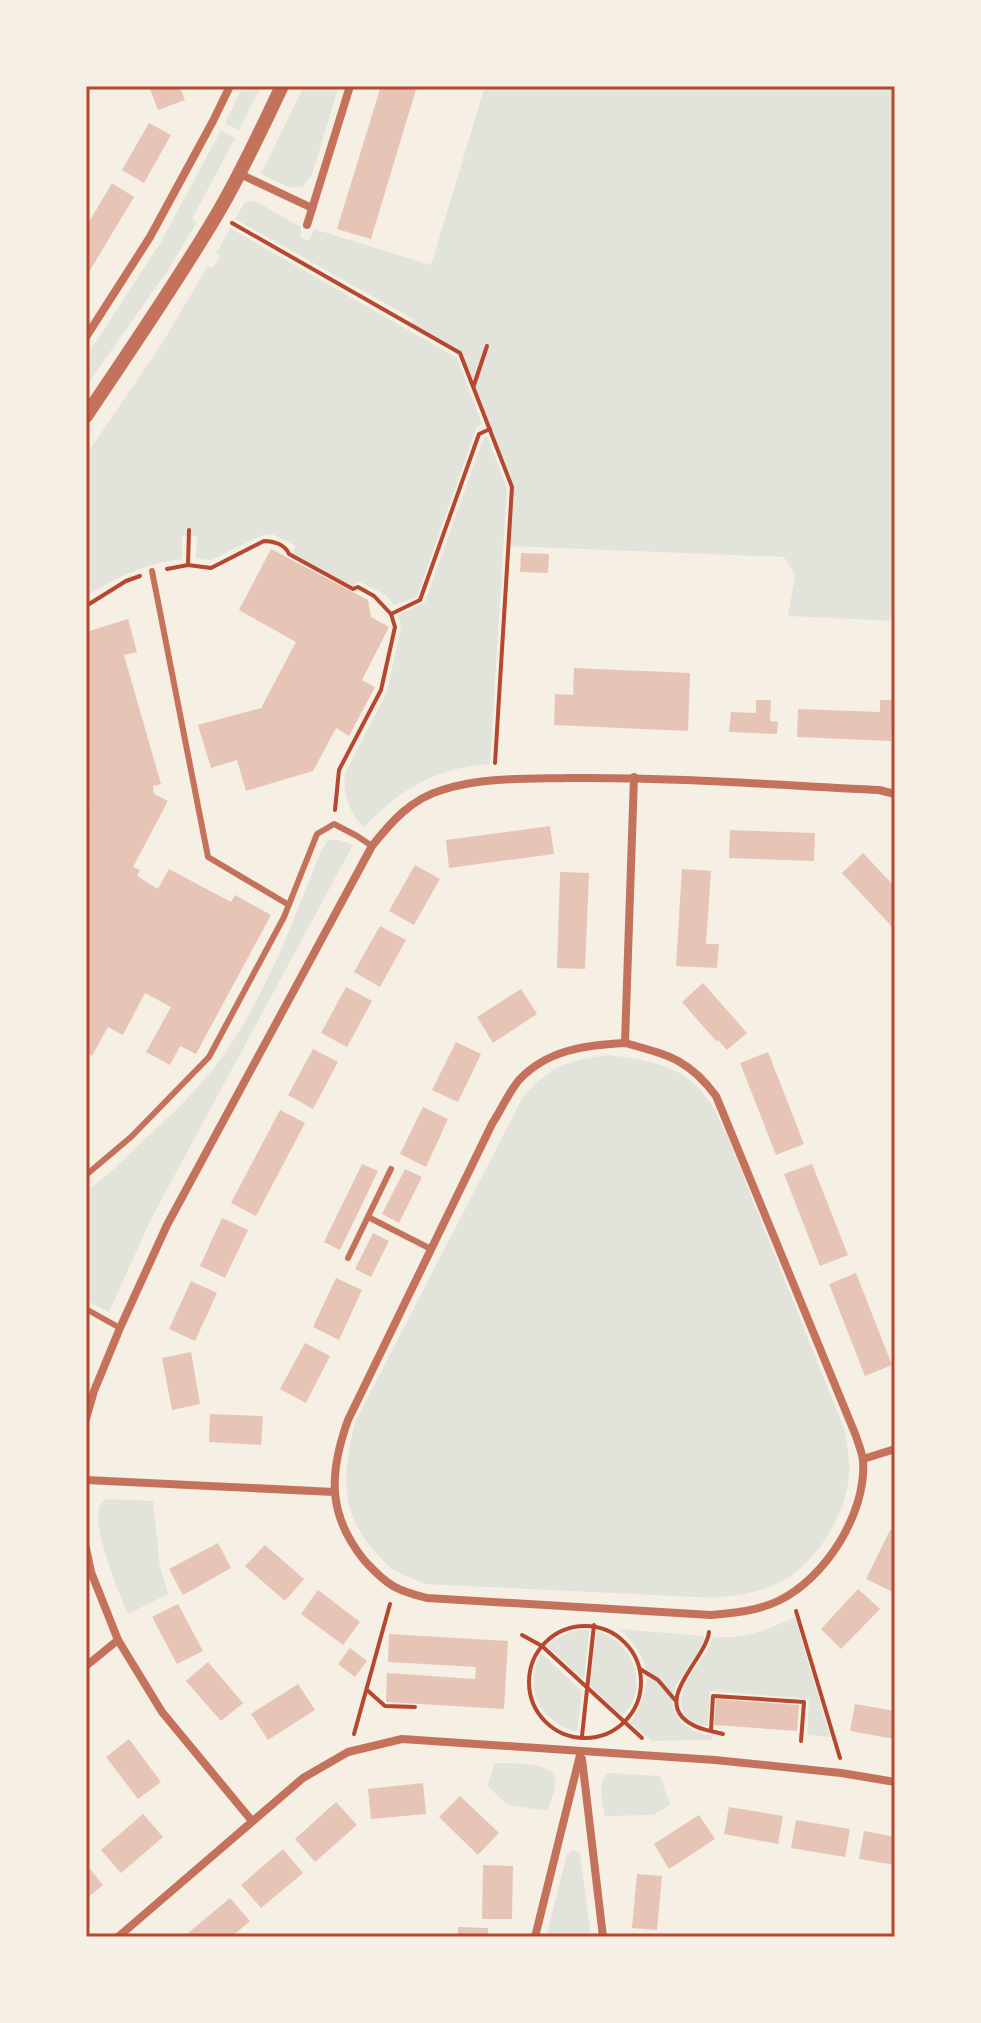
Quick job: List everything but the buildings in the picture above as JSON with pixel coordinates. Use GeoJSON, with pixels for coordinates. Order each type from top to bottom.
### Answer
{"type":"FeatureCollection","features":[{"type":"Feature","properties":{"kind":"street"},"geometry":{"type":"LineString","coordinates":[[86,337],[150,237],[230,86]]}},
{"type":"Feature","properties":{"kind":"street"},"geometry":{"type":"LineString","coordinates":[[86,416],[171,290],[240,174],[282,86]]}},
{"type":"Feature","properties":{"kind":"street"},"geometry":{"type":"LineString","coordinates":[[307,225],[350,86]]}},
{"type":"Feature","properties":{"kind":"street"},"geometry":{"type":"LineString","coordinates":[[240,174],[312,208]]}},
{"type":"Feature","properties":{"kind":"street"},"geometry":{"type":"LineString","coordinates":[[86,1419],[120,1328],[167,1225],[372,846],[391,822],[414,803],[440,790],[514,779],[634,777],[879,790],[895,794]]}},
{"type":"Feature","properties":{"kind":"street"},"geometry":{"type":"LineString","coordinates":[[625,1043],[634,777]]}},
{"type":"Feature","properties":{"kind":"street"},"geometry":{"type":"LineString","coordinates":[[625,1043],[664,1054],[687,1065],[716,1096],[863,1459],[859,1497],[844,1533],[825,1564],[794,1592],[776,1602],[711,1615],[427,1598],[396,1588],[370,1566],[346,1534],[334,1492],[337,1456],[348,1420],[431,1249],[492,1124],[518,1081],[541,1061],[567,1050],[625,1043]]}},
{"type":"Feature","properties":{"kind":"street"},"geometry":{"type":"LineString","coordinates":[[863,1459],[895,1449]]}},
{"type":"Feature","properties":{"kind":"street"},"geometry":{"type":"LineString","coordinates":[[86,1480],[334,1492]]}},
{"type":"Feature","properties":{"kind":"street"},"geometry":{"type":"LineString","coordinates":[[86,1548],[91,1572],[118,1640],[162,1712],[252,1821]]}},
{"type":"Feature","properties":{"kind":"street"},"geometry":{"type":"LineString","coordinates":[[86,1666],[118,1640]]}},
{"type":"Feature","properties":{"kind":"street"},"geometry":{"type":"LineString","coordinates":[[118,1937],[303,1778],[348,1752],[402,1739],[715,1760],[895,1782]]}},
{"type":"Feature","properties":{"kind":"street"},"geometry":{"type":"LineString","coordinates":[[535,1937],[581,1751]]}},
{"type":"Feature","properties":{"kind":"street"},"geometry":{"type":"LineString","coordinates":[[581,1751],[603,1937]]}},
{"type":"Feature","properties":{"kind":"lane"},"geometry":{"type":"LineString","coordinates":[[152,571],[208,857],[289,905]]}},
{"type":"Feature","properties":{"kind":"lane"},"geometry":{"type":"LineString","coordinates":[[86,1175],[131,1137],[209,1057],[289,905],[317,834],[334,824],[372,846]]}},
{"type":"Feature","properties":{"kind":"lane"},"geometry":{"type":"LineString","coordinates":[[348,1258],[391,1169]]}},
{"type":"Feature","properties":{"kind":"lane"},"geometry":{"type":"LineString","coordinates":[[368,1217],[431,1249]]}},
{"type":"Feature","properties":{"kind":"lane"},"geometry":{"type":"LineString","coordinates":[[86,1309],[120,1328]]}},
{"type":"Feature","properties":{"kind":"path"},"geometry":{"type":"LineString","coordinates":[[230,221],[460,353],[512,487],[495,768]]}},
{"type":"Feature","properties":{"kind":"path"},"geometry":{"type":"LineString","coordinates":[[473,387],[487,346]]}},
{"type":"Feature","properties":{"kind":"path"},"geometry":{"type":"LineString","coordinates":[[391,614],[420,600],[479,434],[490,429]]}},
{"type":"Feature","properties":{"kind":"path"},"geometry":{"type":"LineString","coordinates":[[188,565],[189,530]]}},
{"type":"Feature","properties":{"kind":"path"},"geometry":{"type":"LineString","coordinates":[[86,606],[126,581],[152,571],[188,565],[211,568],[264,541],[272,541],[340,582],[374,596],[391,614],[395,627],[381,690],[339,770],[334,824]]}},
{"type":"Feature","properties":{"kind":"path"},"geometry":{"type":"LineString","coordinates":[[353,1734],[391,1601]]}},
{"type":"Feature","properties":{"kind":"path"},"geometry":{"type":"LineString","coordinates":[[582,1737],[595,1607]]}},
{"type":"Feature","properties":{"kind":"path"},"geometry":{"type":"LineString","coordinates":[[796,1611],[840,1759]]}},
{"type":"Feature","properties":{"kind":"path"},"geometry":{"type":"LineString","coordinates":[[572,1627],[593,1627],[615,1634],[626,1643],[640,1669],[639,1698],[633,1711],[612,1731],[598,1736],[569,1735],[556,1729],[536,1708],[531,1695],[529,1680],[532,1666],[542,1646],[559,1632],[572,1627]]}},
{"type":"Feature","properties":{"kind":"path"},"geometry":{"type":"LineString","coordinates":[[709,1632],[708,1639],[682,1682],[677,1702],[685,1720],[694,1726],[723,1734]]}},
{"type":"Feature","properties":{"kind":"path"},"geometry":{"type":"LineString","coordinates":[[522,1635],[542,1646],[647,1742]]}},
{"type":"Feature","properties":{"kind":"path"},"geometry":{"type":"LineString","coordinates":[[640,1669],[658,1680],[677,1702]]}},
{"type":"Feature","properties":{"kind":"path"},"geometry":{"type":"LineString","coordinates":[[367,1690],[385,1706],[415,1707]]}},
{"type":"Feature","properties":{"kind":"path"},"geometry":{"type":"LineString","coordinates":[[711,1730],[713,1696],[804,1702],[801,1741]]}},
{"type":"Feature","properties":{"kind":"shaded area"},"geometry":{"type":"Polygon","coordinates":[[[243,86],[261,86],[239,130],[225,123],[243,86]]]}},
{"type":"Feature","properties":{"kind":"shaded area"},"geometry":{"type":"Polygon","coordinates":[[[304,86],[339,86],[312,174],[303,186],[290,188],[261,174],[304,86]]]}},
{"type":"Feature","properties":{"kind":"shaded area"},"geometry":{"type":"Polygon","coordinates":[[[485,86],[895,86],[895,621],[788,616],[795,575],[784,557],[509,546],[512,487],[460,353],[412,325],[413,319],[235,219],[245,202],[255,201],[301,227],[301,237],[309,241],[314,229],[431,265],[485,86]]]}},
{"type":"Feature","properties":{"kind":"shaded area"},"geometry":{"type":"Polygon","coordinates":[[[221,130],[235,138],[192,219],[197,222],[168,270],[86,386],[86,357],[161,242],[221,130]]]}},
{"type":"Feature","properties":{"kind":"shaded area"},"geometry":{"type":"Polygon","coordinates":[[[230,228],[457,358],[482,424],[477,426],[417,597],[394,605],[386,595],[358,581],[354,587],[292,553],[296,546],[272,534],[263,535],[211,560],[196,558],[197,536],[182,536],[182,559],[132,572],[86,596],[86,455],[161,345],[208,266],[213,268],[220,256],[216,254],[230,228]]]}},
{"type":"Feature","properties":{"kind":"shaded area"},"geometry":{"type":"Polygon","coordinates":[[[487,436],[507,488],[490,764],[452,770],[421,782],[393,801],[364,827],[348,803],[345,773],[387,692],[401,627],[398,615],[425,602],[483,439],[487,436]]]}},
{"type":"Feature","properties":{"kind":"shaded area"},"geometry":{"type":"Polygon","coordinates":[[[328,840],[353,845],[151,1219],[109,1312],[92,1304],[86,1298],[86,1191],[117,1166],[180,1105],[231,1044],[261,992],[328,840]]]}},
{"type":"Feature","properties":{"kind":"shaded area"},"geometry":{"type":"Polygon","coordinates":[[[610,1055],[650,1062],[675,1071],[697,1086],[715,1111],[845,1431],[849,1474],[842,1507],[826,1538],[804,1565],[777,1584],[747,1593],[716,1598],[425,1584],[389,1567],[356,1524],[350,1508],[346,1476],[355,1422],[523,1097],[543,1078],[562,1066],[610,1055]]]}},
{"type":"Feature","properties":{"kind":"shaded area"},"geometry":{"type":"Polygon","coordinates":[[[106,1499],[153,1501],[160,1567],[168,1594],[128,1614],[100,1531],[99,1507],[106,1499]]]}},
{"type":"Feature","properties":{"kind":"shaded area"},"geometry":{"type":"Polygon","coordinates":[[[795,1617],[830,1737],[807,1735],[809,1699],[710,1691],[708,1726],[687,1718],[681,1705],[685,1685],[713,1637],[755,1633],[795,1617]]]}},
{"type":"Feature","properties":{"kind":"shaded area"},"geometry":{"type":"Polygon","coordinates":[[[619,1629],[704,1636],[697,1655],[677,1683],[673,1703],[682,1723],[712,1736],[712,1740],[652,1741],[630,1723],[643,1697],[646,1673],[638,1651],[619,1629]]]}},
{"type":"Feature","properties":{"kind":"shaded area"},"geometry":{"type":"Polygon","coordinates":[[[579,1630],[589,1630],[584,1680],[547,1646],[579,1630]]]}},
{"type":"Feature","properties":{"kind":"shaded area"},"geometry":{"type":"Polygon","coordinates":[[[597,1631],[610,1636],[620,1645],[634,1667],[635,1692],[631,1705],[622,1716],[590,1685],[597,1631]]]}},
{"type":"Feature","properties":{"kind":"shaded area"},"geometry":{"type":"Polygon","coordinates":[[[541,1653],[582,1691],[577,1732],[553,1720],[538,1702],[533,1679],[541,1653]]]}},
{"type":"Feature","properties":{"kind":"shaded area"},"geometry":{"type":"Polygon","coordinates":[[[495,1763],[530,1764],[552,1773],[555,1787],[547,1811],[508,1805],[487,1786],[495,1763]]]}},
{"type":"Feature","properties":{"kind":"shaded area"},"geometry":{"type":"Polygon","coordinates":[[[608,1773],[660,1776],[670,1805],[653,1815],[605,1816],[601,1787],[608,1773]]]}},
{"type":"Feature","properties":{"kind":"shaded area"},"geometry":{"type":"Polygon","coordinates":[[[573,1850],[580,1854],[591,1937],[546,1937],[567,1854],[573,1850]]]}}]}
